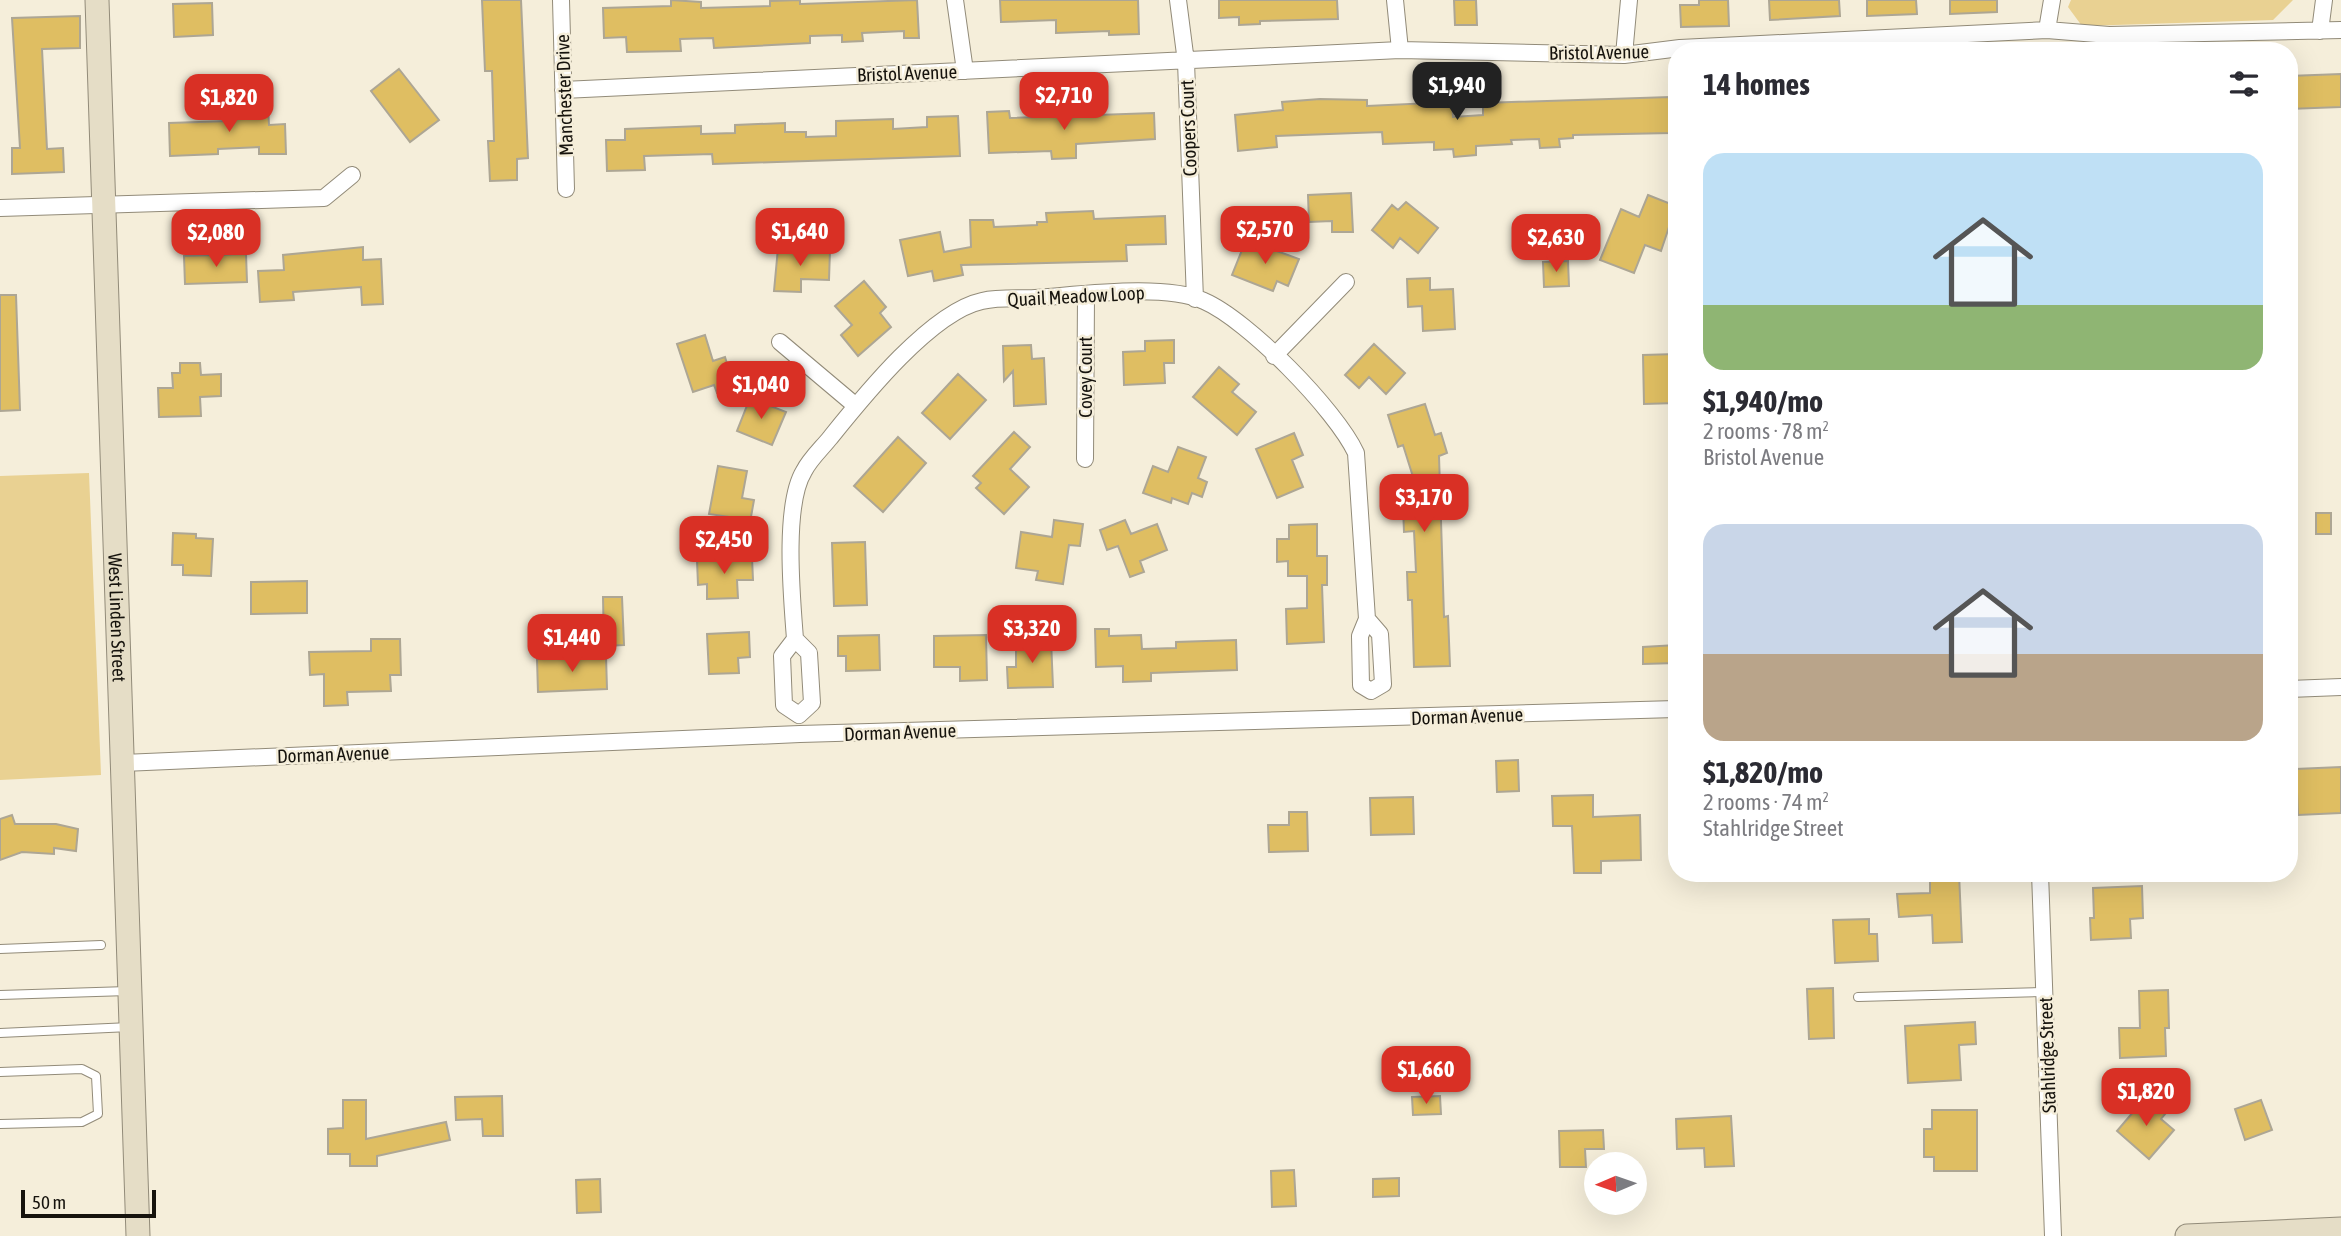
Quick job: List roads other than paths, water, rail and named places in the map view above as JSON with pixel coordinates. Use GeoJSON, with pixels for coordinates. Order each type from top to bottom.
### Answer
{"type":"FeatureCollection","features":[{"type":"Feature","properties":{"kind":"street","name":"West Linden Street"},"geometry":{"type":"LineString","coordinates":[[97,0],[138,1236]]}},
{"type":"Feature","properties":{"kind":"street","name":"Manchester Drive"},"geometry":{"type":"LineString","coordinates":[[561,0],[566,189]]}},
{"type":"Feature","properties":{"kind":"street"},"geometry":{"type":"LineString","coordinates":[[955,0],[965,71]]}},
{"type":"Feature","properties":{"kind":"street","name":"Coopers Court"},"geometry":{"type":"LineString","coordinates":[[1178,0],[1186,62],[1195,299]]}},
{"type":"Feature","properties":{"kind":"street"},"geometry":{"type":"LineString","coordinates":[[1395,0],[1400,50]]}},
{"type":"Feature","properties":{"kind":"street"},"geometry":{"type":"LineString","coordinates":[[1624,55],[1629,0]]}},
{"type":"Feature","properties":{"kind":"street"},"geometry":{"type":"LineString","coordinates":[[2046,30],[2052,0]]}},
{"type":"Feature","properties":{"kind":"street"},"geometry":{"type":"LineString","coordinates":[[2320,31],[2324,0]]}},
{"type":"Feature","properties":{"kind":"street","name":"Bristol Avenue"},"geometry":{"type":"LineString","coordinates":[[1802,42],[2046,30],[2109,35],[2341,30]]}},
{"type":"Feature","properties":{"kind":"street","name":"Bristol Avenue"},"geometry":{"type":"LineString","coordinates":[[563,90],[1400,50],[1624,55],[1668,50]]}},
{"type":"Feature","properties":{"kind":"street"},"geometry":{"type":"LineString","coordinates":[[0,208],[324,198],[352,175]]}},
{"type":"Feature","properties":{"kind":"street"},"geometry":{"type":"LineString","coordinates":[[1274,356],[1346,282]]}},
{"type":"Feature","properties":{"kind":"street","name":"Quail Meadow Loop"},"geometry":{"type":"LineString","coordinates":[[799,715],[812,703],[809,653],[795,639],[789,572],[794,510],[802,472],[856,406],[881,377],[944,320],[981,300],[1155,292],[1203,300],[1251,333],[1326,406],[1347,433],[1356,453],[1367,620],[1381,634],[1383,684],[1371,691],[1371,719]]}},
{"type":"Feature","properties":{"kind":"street","name":"Covey Court"},"geometry":{"type":"LineString","coordinates":[[1085,459],[1086,295]]}},
{"type":"Feature","properties":{"kind":"street"},"geometry":{"type":"LineString","coordinates":[[780,342],[856,406]]}},
{"type":"Feature","properties":{"kind":"street","name":"Quail Meadow Loop"},"geometry":{"type":"LineString","coordinates":[[795,639],[782,656],[784,705],[799,715]]}},
{"type":"Feature","properties":{"kind":"street"},"geometry":{"type":"LineString","coordinates":[[2298,688],[2341,687]]}},
{"type":"Feature","properties":{"kind":"street","name":"Dorman Avenue"},"geometry":{"type":"LineString","coordinates":[[123,763],[800,734],[1668,709]]}},
{"type":"Feature","properties":{"kind":"street","name":"Quail Meadow Loop"},"geometry":{"type":"LineString","coordinates":[[799,715],[800,734]]}},
{"type":"Feature","properties":{"kind":"street","name":"Stahlridge Street"},"geometry":{"type":"LineString","coordinates":[[2040,882],[2053,1236]]}},
{"type":"Feature","properties":{"kind":"street"},"geometry":{"type":"LineString","coordinates":[[2187,1236],[2331,1232]]}},
{"type":"Feature","properties":{"kind":"lane"},"geometry":{"type":"LineString","coordinates":[[0,949],[101,945]]}},
{"type":"Feature","properties":{"kind":"lane"},"geometry":{"type":"LineString","coordinates":[[0,995],[131,991]]}},
{"type":"Feature","properties":{"kind":"lane"},"geometry":{"type":"LineString","coordinates":[[1858,997],[2045,992]]}},
{"type":"Feature","properties":{"kind":"lane"},"geometry":{"type":"LineString","coordinates":[[0,1033],[132,1027]]}},
{"type":"Feature","properties":{"kind":"lane"},"geometry":{"type":"LineString","coordinates":[[0,1072],[82,1069],[96,1076],[97,1114],[82,1122],[0,1124]]}}]}
